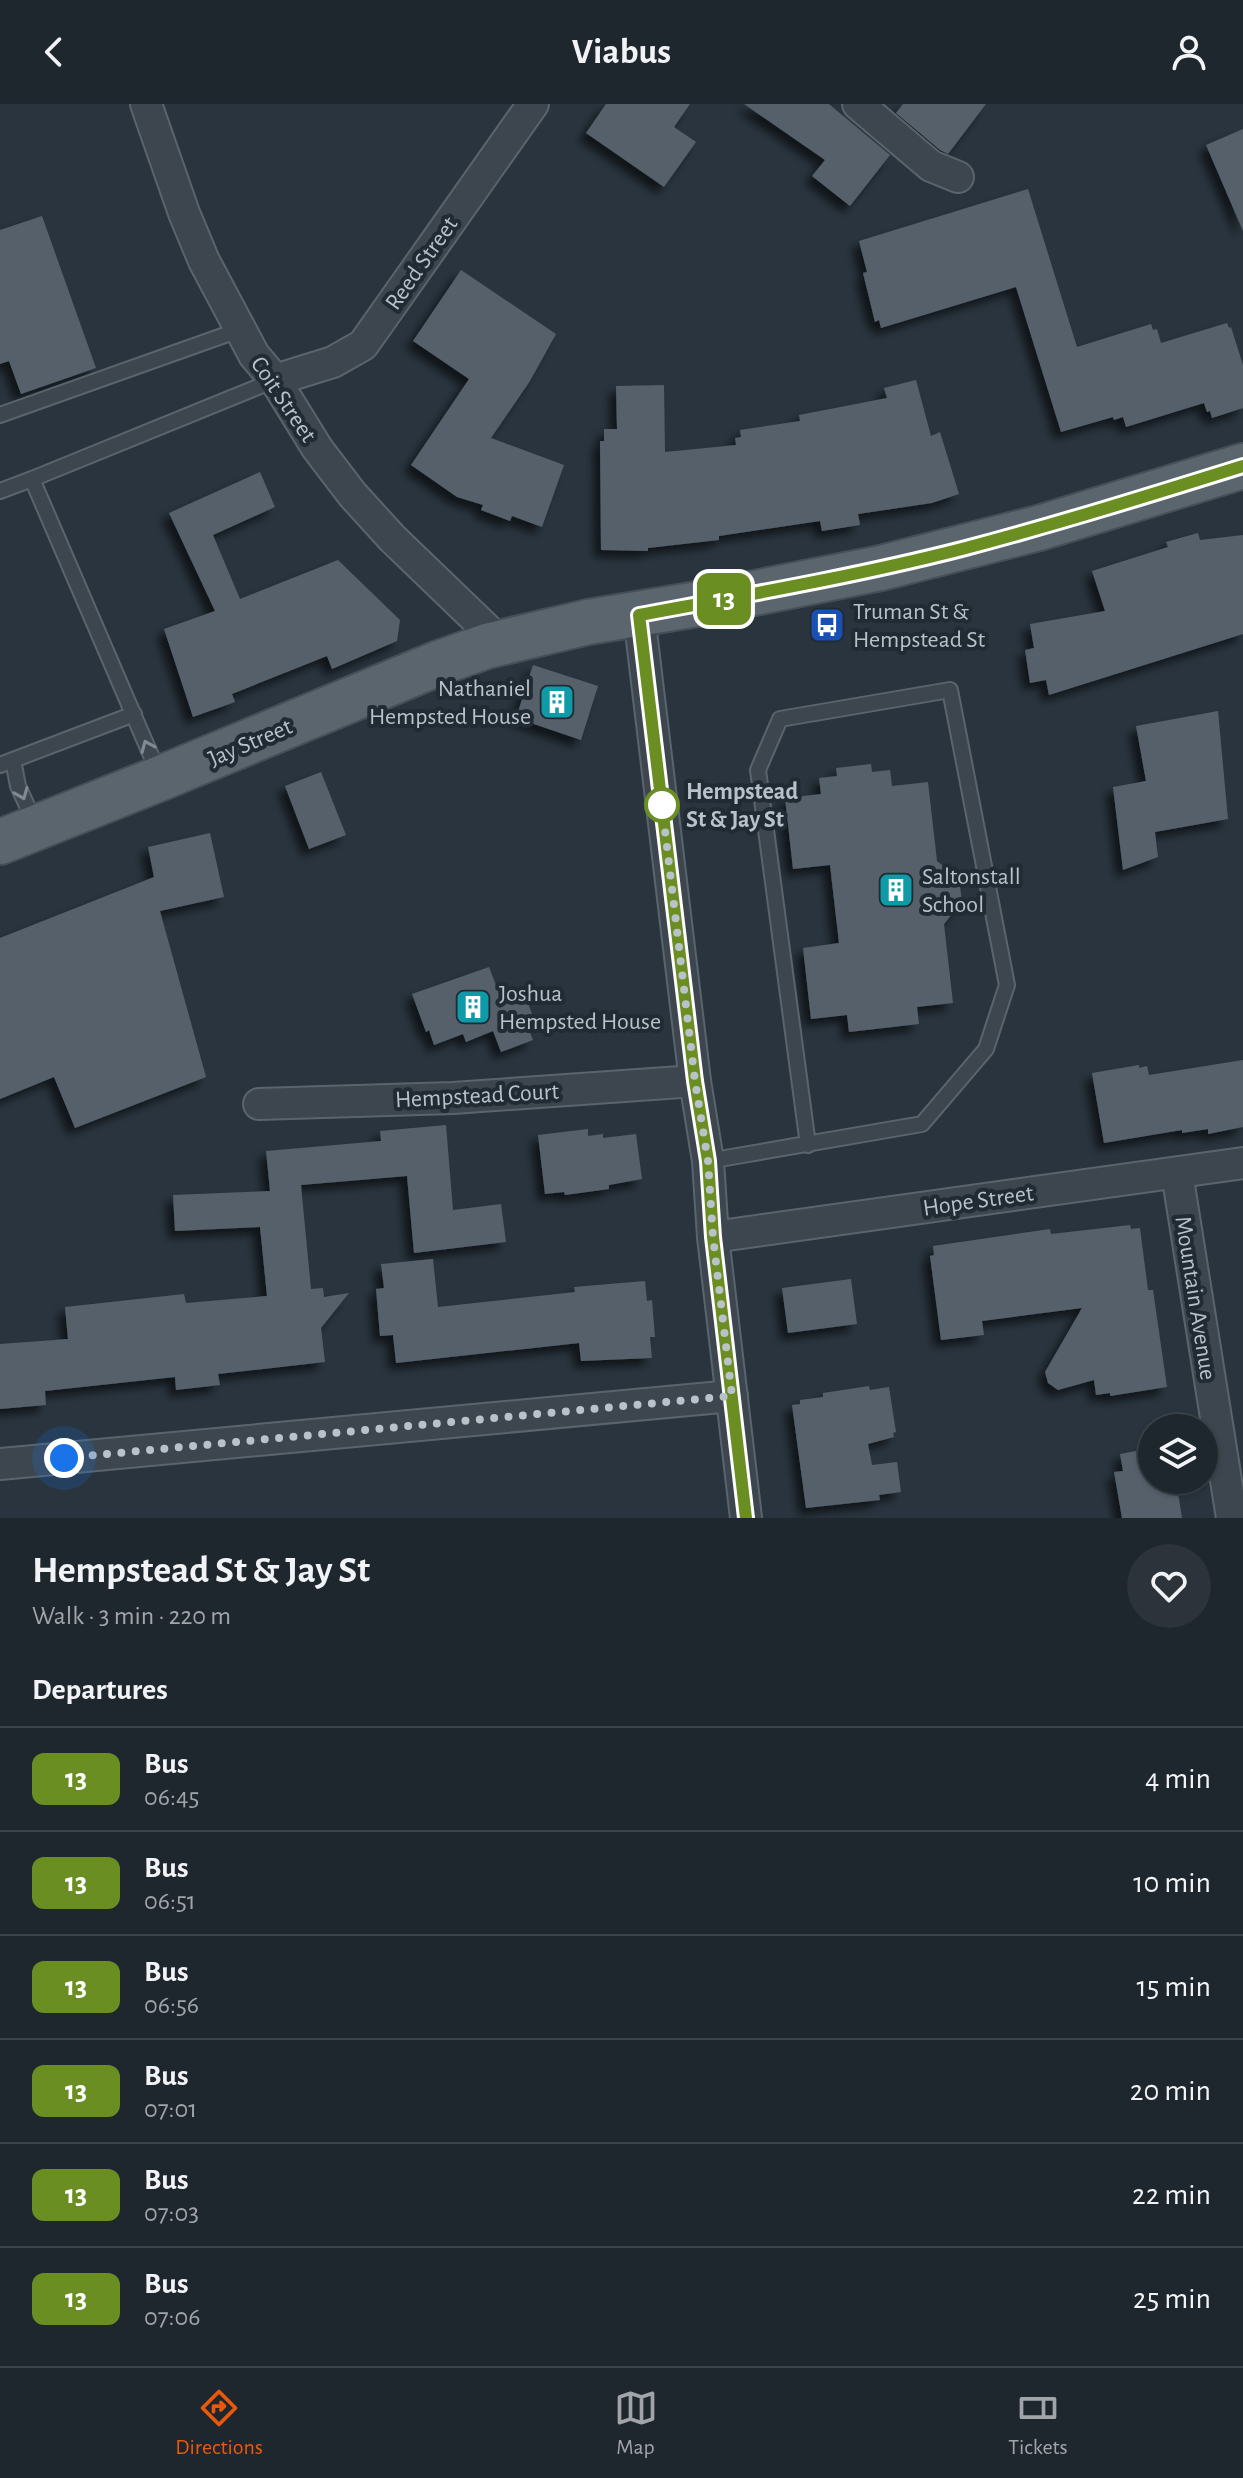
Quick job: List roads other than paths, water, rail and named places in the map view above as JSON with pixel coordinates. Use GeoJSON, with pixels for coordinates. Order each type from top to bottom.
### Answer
{"type":"FeatureCollection","features":[{"type":"Feature","properties":{"kind":"main road","name":"Jay Street"},"geometry":{"type":"LineString","coordinates":[[18,834],[439,663],[501,643],[588,622],[801,585],[960,549],[1243,466]]}},
{"type":"Feature","properties":{"kind":"street","name":"Coit Street"},"geometry":{"type":"LineString","coordinates":[[146,104],[204,261],[254,355],[275,380],[317,448],[352,494],[392,538],[501,643]]}},
{"type":"Feature","properties":{"kind":"street","name":"Reed Street"},"geometry":{"type":"LineString","coordinates":[[275,380],[333,362],[363,345],[533,104]]}},
{"type":"Feature","properties":{"kind":"street"},"geometry":{"type":"LineString","coordinates":[[858,104],[931,166],[958,177]]}},
{"type":"Feature","properties":{"kind":"street"},"geometry":{"type":"LineString","coordinates":[[639,615],[695,1081],[708,1161],[713,1237],[746,1518]]}},
{"type":"Feature","properties":{"kind":"street","name":"Hempstead Court"},"geometry":{"type":"LineString","coordinates":[[259,1104],[453,1098],[695,1081]]}},
{"type":"Feature","properties":{"kind":"street","name":"Hope Street"},"geometry":{"type":"LineString","coordinates":[[713,1237],[1243,1163]]}},
{"type":"Feature","properties":{"kind":"street","name":"Mountain Avenue"},"geometry":{"type":"LineString","coordinates":[[1177,1173],[1232,1518]]}},
{"type":"Feature","properties":{"kind":"street"},"geometry":{"type":"LineString","coordinates":[[0,1464],[732,1396]]}},
{"type":"Feature","properties":{"kind":"lane"},"geometry":{"type":"LineString","coordinates":[[0,415],[239,330]]}},
{"type":"Feature","properties":{"kind":"lane"},"geometry":{"type":"LineString","coordinates":[[0,491],[275,380]]}},
{"type":"Feature","properties":{"kind":"lane"},"geometry":{"type":"LineString","coordinates":[[32,479],[161,778]]}},
{"type":"Feature","properties":{"kind":"lane"},"geometry":{"type":"LineString","coordinates":[[708,1161],[808,1145],[922,1124],[986,1049],[1007,985],[950,690],[780,719],[758,770],[808,1145]]}},
{"type":"Feature","properties":{"kind":"lane"},"geometry":{"type":"LineString","coordinates":[[18,834],[18,786],[6,762],[134,714]]}},
{"type":"Feature","properties":{"kind":"place","name":"Truman St & Hempstead St"},"geometry":{"type":"Point","coordinates":[827,625]}},
{"type":"Feature","properties":{"kind":"place","name":"Nathaniel Hempsted House"},"geometry":{"type":"Point","coordinates":[557,702]}},
{"type":"Feature","properties":{"kind":"place","name":"Hempstead St & Jay St"},"geometry":{"type":"Point","coordinates":[662,805]}},
{"type":"Feature","properties":{"kind":"place","name":"Saltonstall School"},"geometry":{"type":"Point","coordinates":[896,890]}},
{"type":"Feature","properties":{"kind":"place","name":"Joshua Hempsted House"},"geometry":{"type":"Point","coordinates":[473,1007]}}]}
